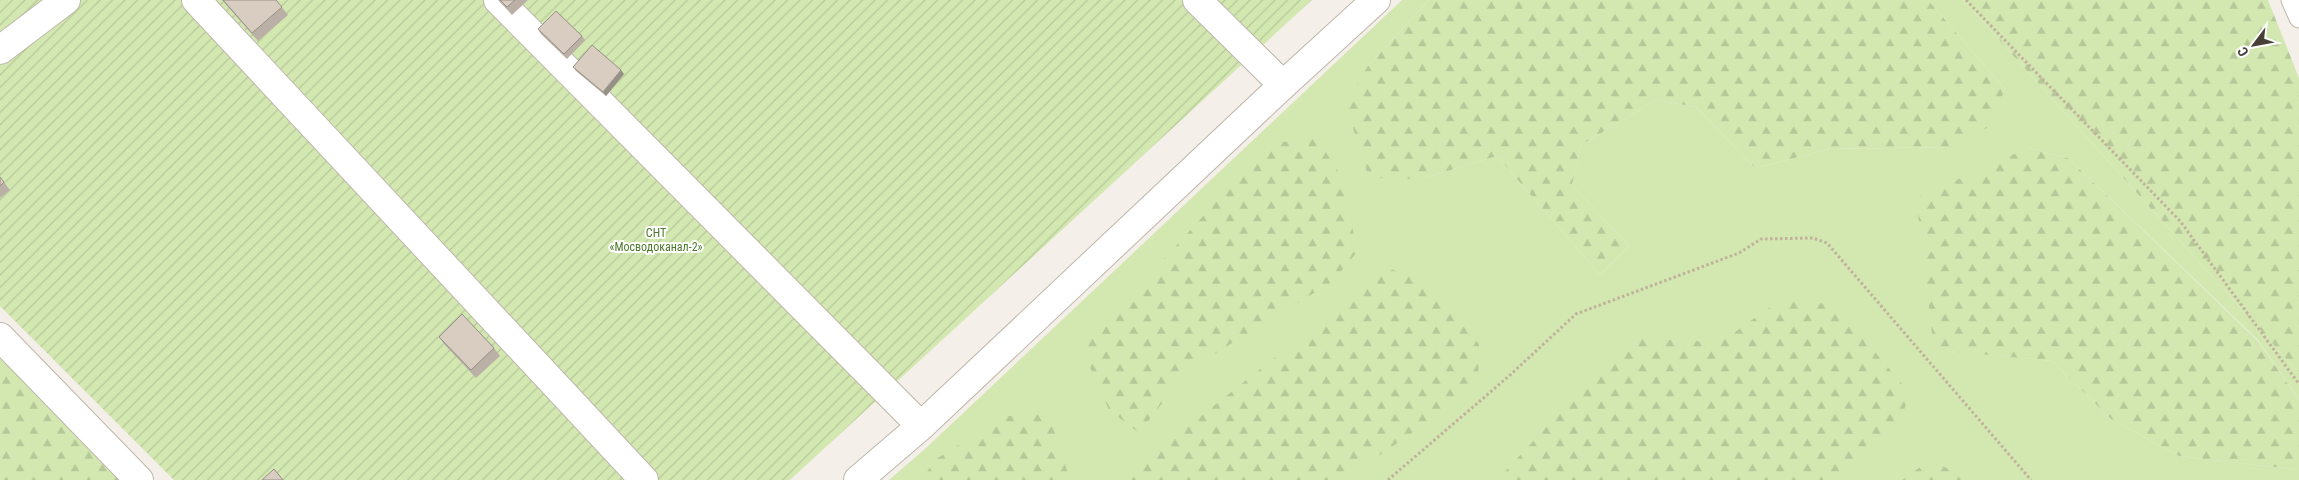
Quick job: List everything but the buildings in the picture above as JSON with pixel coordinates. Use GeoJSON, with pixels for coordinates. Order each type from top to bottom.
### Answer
{"type":"FeatureCollection","features":[{"type":"Feature","properties":{"kind":"street"},"geometry":{"type":"LineString","coordinates":[[0,50],[66,0]]}},
{"type":"Feature","properties":{"kind":"street"},"geometry":{"type":"LineString","coordinates":[[196,0],[644,480]]}},
{"type":"Feature","properties":{"kind":"street"},"geometry":{"type":"LineString","coordinates":[[498,0],[921,426]]}},
{"type":"Feature","properties":{"kind":"street"},"geometry":{"type":"LineString","coordinates":[[1198,0],[1283,85]]}},
{"type":"Feature","properties":{"kind":"street"},"geometry":{"type":"LineString","coordinates":[[858,480],[921,426],[1283,85],[1376,0]]}},
{"type":"Feature","properties":{"kind":"street"},"geometry":{"type":"LineString","coordinates":[[0,337],[139,480]]}},
{"type":"Feature","properties":{"kind":"lane"},"geometry":{"type":"LineString","coordinates":[[2291,0],[2299,18]]}},
{"type":"Feature","properties":{"kind":"path"},"geometry":{"type":"LineString","coordinates":[[1966,0],[2180,221],[2299,384]]}},
{"type":"Feature","properties":{"kind":"path"},"geometry":{"type":"LineString","coordinates":[[1388,480],[1509,376],[1576,314],[1739,253],[1761,239],[1813,238],[1827,243],[2031,480]]}},
{"type":"Feature","properties":{"kind":"green space","name":"СНТ «Мосводоканал-2»"},"geometry":{"type":"Polygon","coordinates":[[[0,0],[1312,0],[790,480],[174,480],[0,306],[0,0]]]}},
{"type":"Feature","properties":{"kind":"green space"},"geometry":{"type":"Polygon","coordinates":[[[1402,0],[1429,0],[1368,66],[1421,179],[1497,156],[1600,275],[1629,246],[1572,185],[1581,145],[1656,100],[1696,107],[1755,168],[1830,149],[1952,147],[2005,89],[1928,0],[1963,0],[2299,373],[2299,400],[2258,340],[2068,158],[2028,148],[1934,349],[2052,361],[2111,419],[2179,456],[2299,470],[2299,480],[889,480],[926,448],[1402,0]]]}},
{"type":"Feature","properties":{"kind":"green space"},"geometry":{"type":"Polygon","coordinates":[[[1429,0],[1928,0],[2005,89],[1989,127],[1952,147],[1830,149],[1755,168],[1696,107],[1656,100],[1581,145],[1572,185],[1629,246],[1600,275],[1497,156],[1421,179],[1369,178],[1345,103],[1368,66],[1429,0]]]}},
{"type":"Feature","properties":{"kind":"green space"},"geometry":{"type":"Polygon","coordinates":[[[1963,0],[2268,0],[2299,78],[2299,373],[1963,0]]]}},
{"type":"Feature","properties":{"kind":"green space"},"geometry":{"type":"Polygon","coordinates":[[[1317,138],[1339,173],[1358,251],[1332,282],[1188,370],[1139,433],[1109,410],[1082,349],[1246,169],[1275,143],[1317,138]]]}},
{"type":"Feature","properties":{"kind":"green space"},"geometry":{"type":"Polygon","coordinates":[[[2028,148],[2068,158],[2258,341],[2299,400],[2299,470],[2179,456],[2111,419],[2052,361],[1934,350],[1916,198],[2028,148]]]}},
{"type":"Feature","properties":{"kind":"green space"},"geometry":{"type":"Polygon","coordinates":[[[1388,268],[1427,283],[1479,344],[1478,388],[1343,480],[1120,480],[1388,268]]]}},
{"type":"Feature","properties":{"kind":"green space"},"geometry":{"type":"Polygon","coordinates":[[[1784,297],[1825,304],[1856,330],[1910,393],[1896,433],[1844,480],[1497,480],[1606,363],[1640,339],[1721,342],[1784,297]]]}},
{"type":"Feature","properties":{"kind":"green space"},"geometry":{"type":"Polygon","coordinates":[[[0,357],[120,480],[0,480],[0,357]]]}},
{"type":"Feature","properties":{"kind":"green space"},"geometry":{"type":"Polygon","coordinates":[[[1049,414],[1070,480],[921,480],[936,459],[1005,416],[1049,414]]]}},
{"type":"Feature","properties":{"kind":"green space"},"geometry":{"type":"Polygon","coordinates":[[[1930,460],[1971,480],[1902,480],[1930,460]]]}}]}
